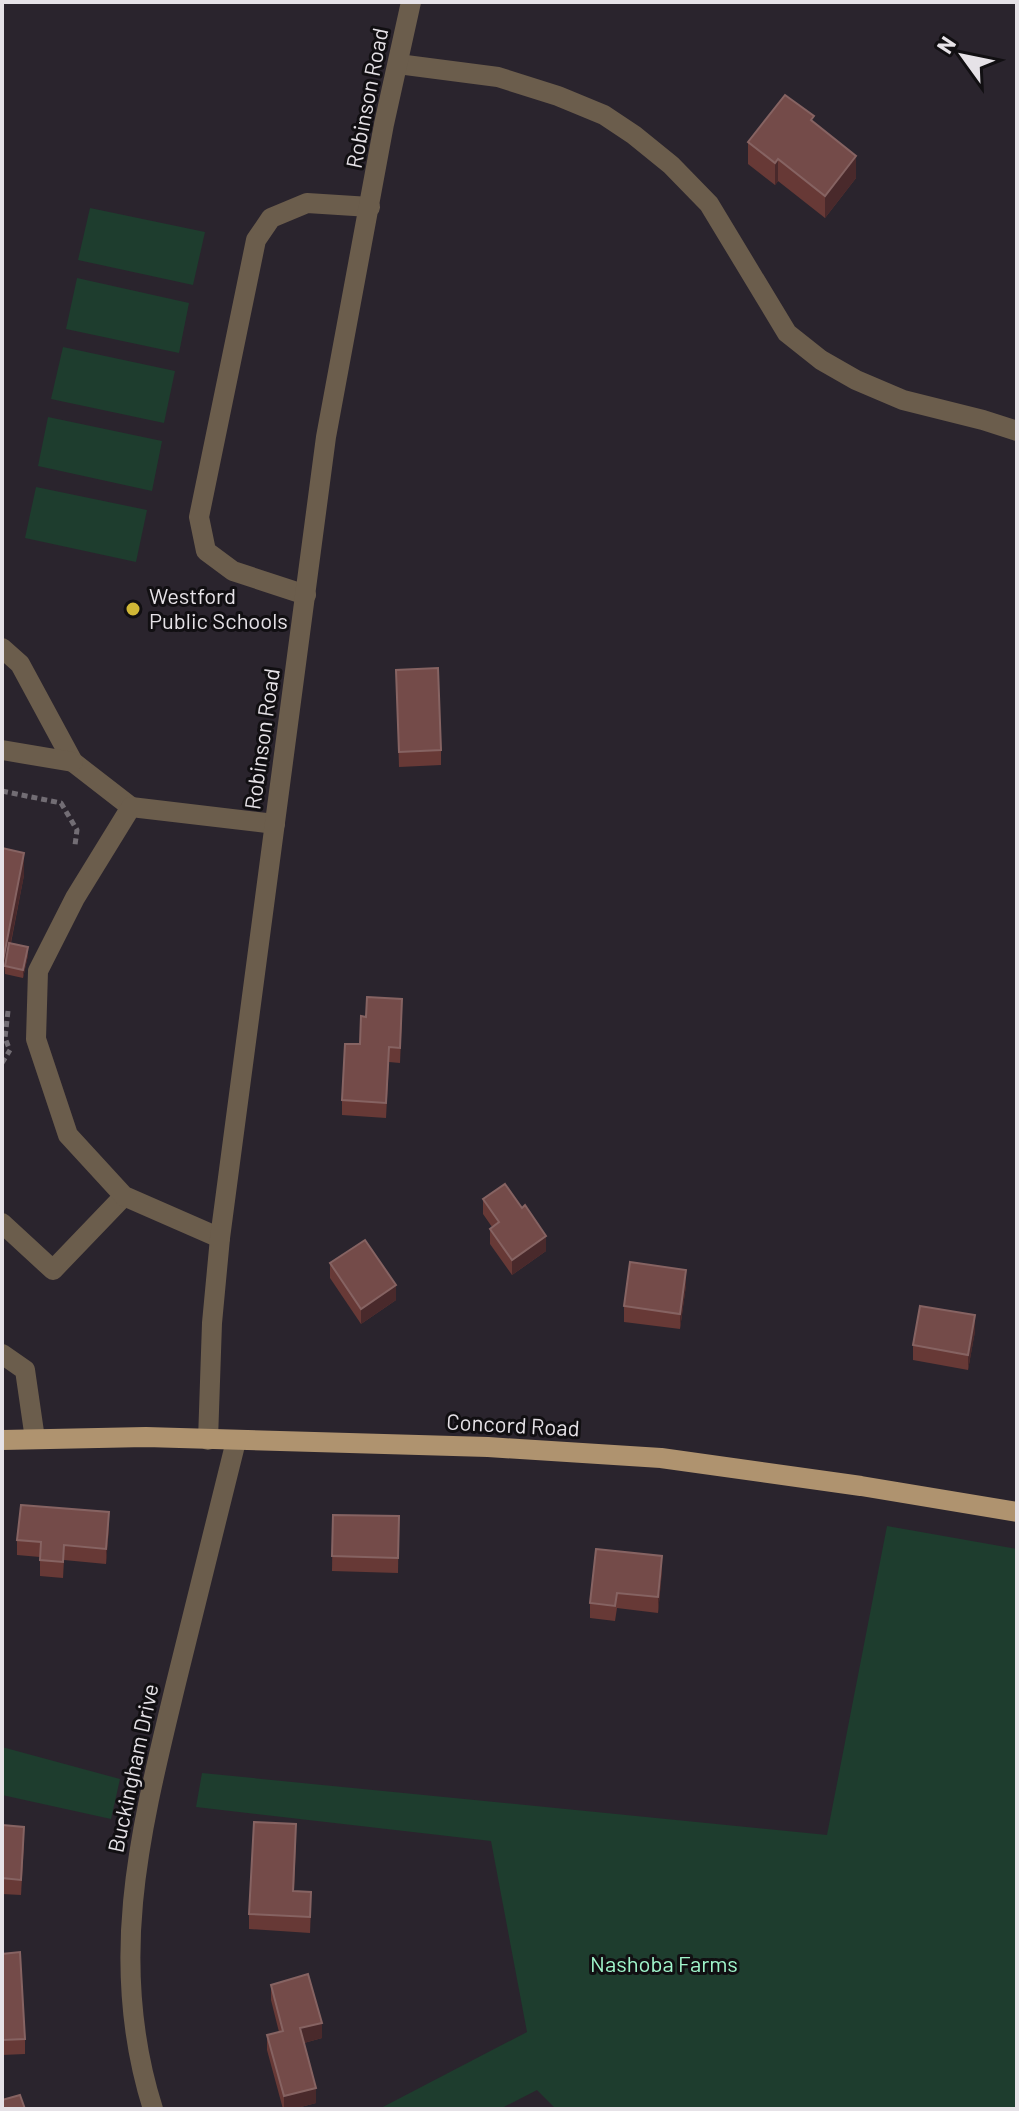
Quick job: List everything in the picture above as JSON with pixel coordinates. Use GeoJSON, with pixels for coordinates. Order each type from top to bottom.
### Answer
{"type":"FeatureCollection","features":[{"type":"Feature","properties":{"kind":"main road","name":"Concord Road"},"geometry":{"type":"LineString","coordinates":[[2,1440],[146,1437],[488,1447],[661,1458],[1017,1512]]}},
{"type":"Feature","properties":{"kind":"street","name":"Robinson Road"},"geometry":{"type":"LineString","coordinates":[[208,1440],[212,1323],[220,1238],[326,437],[411,2]]}},
{"type":"Feature","properties":{"kind":"street"},"geometry":{"type":"LineString","coordinates":[[398,64],[498,77],[604,115],[662,158],[709,204],[787,333],[821,360],[856,380],[903,400],[1017,431]]}},
{"type":"Feature","properties":{"kind":"street"},"geometry":{"type":"LineString","coordinates":[[306,595],[233,571],[224,565],[206,551],[199,517],[256,240],[271,218],[307,203],[370,207]]}},
{"type":"Feature","properties":{"kind":"street"},"geometry":{"type":"LineString","coordinates":[[2,648],[20,664],[73,762],[131,807],[275,824]]}},
{"type":"Feature","properties":{"kind":"street"},"geometry":{"type":"LineString","coordinates":[[2,750],[73,762]]}},
{"type":"Feature","properties":{"kind":"street"},"geometry":{"type":"LineString","coordinates":[[131,807],[75,898],[38,971],[36,1039],[68,1135],[124,1196],[220,1238]]}},
{"type":"Feature","properties":{"kind":"street"},"geometry":{"type":"LineString","coordinates":[[2,1223],[53,1270],[124,1196]]}},
{"type":"Feature","properties":{"kind":"street"},"geometry":{"type":"LineString","coordinates":[[2,1354],[25,1370],[35,1439]]}},
{"type":"Feature","properties":{"kind":"street","name":"Buckingham Drive"},"geometry":{"type":"LineString","coordinates":[[153,2109],[143,2078],[131,2002],[131,1903],[151,1784],[236,1441]]}},
{"type":"Feature","properties":{"kind":"path"},"geometry":{"type":"LineString","coordinates":[[2,1063],[10,1050]]}},
{"type":"Feature","properties":{"kind":"green space"},"geometry":{"type":"Polygon","coordinates":[[[90,208],[205,232],[193,285],[78,260],[90,208]]]}},
{"type":"Feature","properties":{"kind":"green space"},"geometry":{"type":"Polygon","coordinates":[[[77,278],[189,303],[179,353],[66,329],[77,278]]]}},
{"type":"Feature","properties":{"kind":"green space"},"geometry":{"type":"Polygon","coordinates":[[[63,347],[175,371],[164,423],[51,399],[63,347]]]}},
{"type":"Feature","properties":{"kind":"green space"},"geometry":{"type":"Polygon","coordinates":[[[48,417],[162,441],[152,491],[38,466],[48,417]]]}},
{"type":"Feature","properties":{"kind":"green space"},"geometry":{"type":"Polygon","coordinates":[[[36,487],[147,510],[136,562],[25,538],[36,487]]]}},
{"type":"Feature","properties":{"kind":"green space","name":"Nashoba Farms"},"geometry":{"type":"Polygon","coordinates":[[[887,1526],[1017,1549],[1017,2109],[556,2109],[537,2090],[500,2109],[379,2109],[527,2032],[491,1841],[196,1807],[202,1773],[827,1835],[887,1526]]]}},
{"type":"Feature","properties":{"kind":"green space"},"geometry":{"type":"Polygon","coordinates":[[[2,1747],[120,1779],[111,1819],[2,1795],[2,1747]]]}},
{"type":"Feature","properties":{"kind":"building"},"geometry":{"type":"Polygon","coordinates":[[[785,95],[814,116],[811,120],[856,156],[825,196],[778,159],[775,163],[748,142],[785,95]]]}},
{"type":"Feature","properties":{"kind":"building"},"geometry":{"type":"Polygon","coordinates":[[[438,668],[441,750],[399,752],[396,670],[438,668]]]}},
{"type":"Feature","properties":{"kind":"building"},"geometry":{"type":"Polygon","coordinates":[[[2,848],[24,853],[2,966],[2,848]]]}},
{"type":"Feature","properties":{"kind":"building"},"geometry":{"type":"Polygon","coordinates":[[[9,943],[28,947],[23,970],[5,966],[9,943]]]}},
{"type":"Feature","properties":{"kind":"building"},"geometry":{"type":"Polygon","coordinates":[[[367,997],[402,999],[400,1048],[389,1047],[386,1103],[342,1100],[345,1044],[360,1044],[361,1016],[366,1017],[367,997]]]}},
{"type":"Feature","properties":{"kind":"building"},"geometry":{"type":"Polygon","coordinates":[[[505,1184],[522,1208],[525,1205],[546,1236],[512,1260],[490,1229],[499,1222],[483,1199],[505,1184]]]}},
{"type":"Feature","properties":{"kind":"building"},"geometry":{"type":"Polygon","coordinates":[[[365,1240],[396,1285],[361,1309],[330,1263],[365,1240]]]}},
{"type":"Feature","properties":{"kind":"building"},"geometry":{"type":"Polygon","coordinates":[[[630,1262],[686,1270],[680,1314],[624,1306],[630,1262]]]}},
{"type":"Feature","properties":{"kind":"building"},"geometry":{"type":"Polygon","coordinates":[[[920,1306],[975,1315],[968,1355],[913,1345],[920,1306]]]}},
{"type":"Feature","properties":{"kind":"building"},"geometry":{"type":"Polygon","coordinates":[[[21,1505],[109,1512],[106,1549],[64,1545],[63,1562],[40,1560],[41,1542],[17,1540],[21,1505]]]}},
{"type":"Feature","properties":{"kind":"building"},"geometry":{"type":"Polygon","coordinates":[[[333,1515],[399,1516],[398,1558],[332,1556],[333,1515]]]}},
{"type":"Feature","properties":{"kind":"building"},"geometry":{"type":"Polygon","coordinates":[[[596,1549],[662,1556],[658,1597],[617,1593],[615,1606],[590,1603],[596,1549]]]}},
{"type":"Feature","properties":{"kind":"building"},"geometry":{"type":"Polygon","coordinates":[[[254,1822],[296,1824],[293,1891],[311,1892],[310,1917],[249,1914],[254,1822]]]}},
{"type":"Feature","properties":{"kind":"building"},"geometry":{"type":"Polygon","coordinates":[[[2,1825],[24,1827],[21,1880],[2,1878],[2,1825]]]}},
{"type":"Feature","properties":{"kind":"building"},"geometry":{"type":"Polygon","coordinates":[[[20,1952],[25,2039],[2,2040],[2,1954],[20,1952]]]}},
{"type":"Feature","properties":{"kind":"building"},"geometry":{"type":"Polygon","coordinates":[[[308,1974],[322,2023],[300,2028],[316,2088],[284,2096],[267,2035],[283,2031],[271,1985],[308,1974]]]}},
{"type":"Feature","properties":{"kind":"building"},"geometry":{"type":"Polygon","coordinates":[[[20,2095],[25,2109],[2,2109],[2,2100],[20,2095]]]}},
{"type":"Feature","properties":{"kind":"place","name":"Westford Public Schools"},"geometry":{"type":"Point","coordinates":[133,609]}}]}
